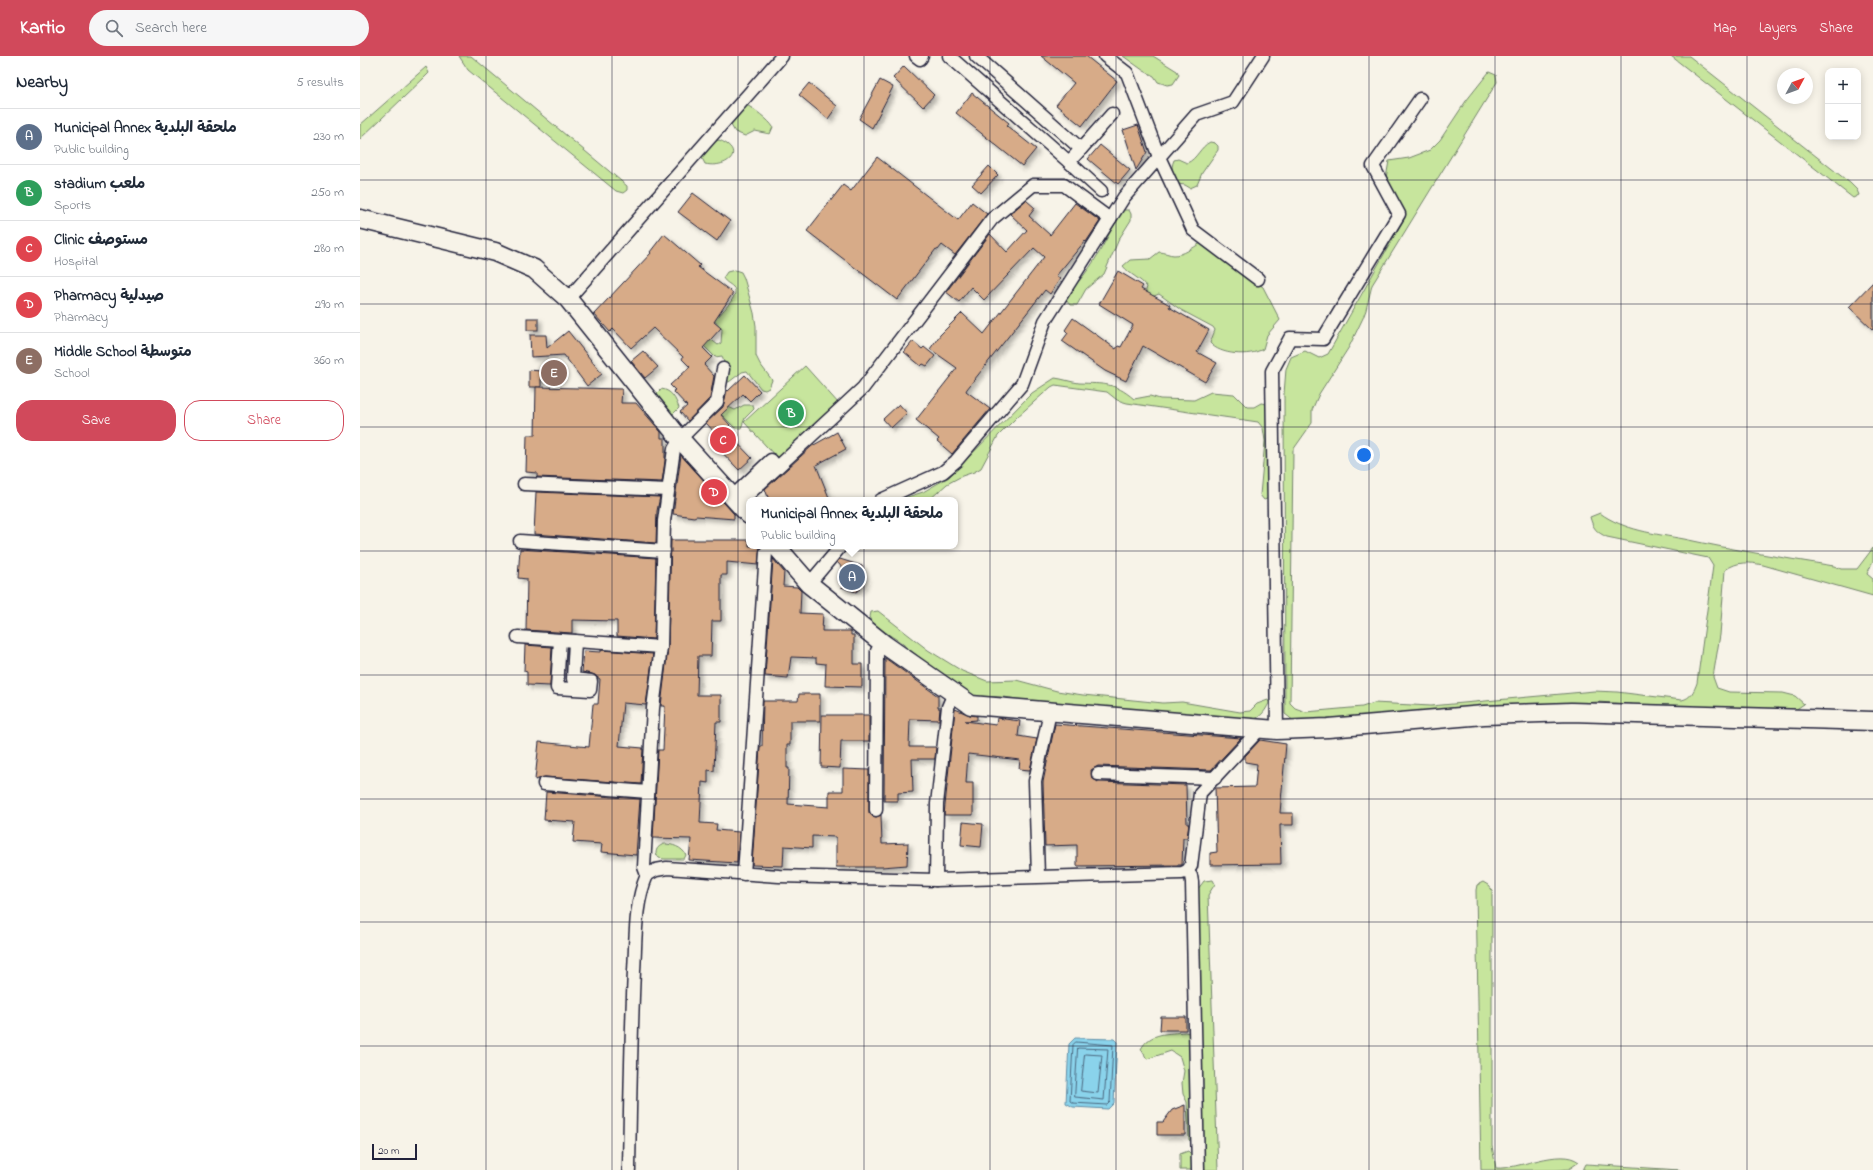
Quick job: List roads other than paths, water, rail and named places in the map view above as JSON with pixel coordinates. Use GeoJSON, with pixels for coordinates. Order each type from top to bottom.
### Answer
{"type":"FeatureCollection","features":[{"type":"Feature","properties":{"kind":"street"},"geometry":{"type":"LineString","coordinates":[[568,299],[782,56]]}},
{"type":"Feature","properties":{"kind":"street"},"geometry":{"type":"LineString","coordinates":[[916,56],[920,59],[922,56]]}},
{"type":"Feature","properties":{"kind":"street"},"geometry":{"type":"LineString","coordinates":[[949,56],[1101,191]]}},
{"type":"Feature","properties":{"kind":"street"},"geometry":{"type":"LineString","coordinates":[[976,56],[1081,149]]}},
{"type":"Feature","properties":{"kind":"street"},"geometry":{"type":"LineString","coordinates":[[1105,56],[1127,74],[1159,157],[1193,230],[1258,279]]}},
{"type":"Feature","properties":{"kind":"street"},"geometry":{"type":"LineString","coordinates":[[888,497],[943,472],[956,461],[1022,384],[1045,321],[1124,197],[1196,115],[1233,102],[1263,56]]}},
{"type":"Feature","properties":{"kind":"street"},"geometry":{"type":"LineString","coordinates":[[1200,793],[1269,729],[1272,371],[1290,338],[1323,339],[1399,214],[1373,166],[1420,99]]}},
{"type":"Feature","properties":{"kind":"street"},"geometry":{"type":"LineString","coordinates":[[1069,162],[1112,114]]}},
{"type":"Feature","properties":{"kind":"street"},"geometry":{"type":"LineString","coordinates":[[360,219],[495,252],[534,269],[568,299],[680,439],[740,504],[771,460],[777,467],[863,388],[992,218],[1033,185],[1064,185],[1110,219]]}},
{"type":"Feature","properties":{"kind":"street"},"geometry":{"type":"LineString","coordinates":[[648,875],[644,867],[653,708],[660,646],[664,521],[674,449],[680,439],[718,402],[723,369]]}},
{"type":"Feature","properties":{"kind":"street"},"geometry":{"type":"LineString","coordinates":[[524,484],[668,490]]}},
{"type":"Feature","properties":{"kind":"street"},"geometry":{"type":"LineString","coordinates":[[520,541],[664,551]]}},
{"type":"Feature","properties":{"kind":"street"},"geometry":{"type":"LineString","coordinates":[[744,874],[766,552],[768,549]]}},
{"type":"Feature","properties":{"kind":"street"},"geometry":{"type":"LineString","coordinates":[[779,549],[809,584],[882,643],[971,705],[1269,729],[1328,728],[1484,715],[1571,712],[1873,721]]}},
{"type":"Feature","properties":{"kind":"street"},"geometry":{"type":"LineString","coordinates":[[809,584],[838,549]]}},
{"type":"Feature","properties":{"kind":"street"},"geometry":{"type":"LineString","coordinates":[[518,637],[660,646]]}},
{"type":"Feature","properties":{"kind":"street"},"geometry":{"type":"LineString","coordinates":[[560,640],[557,688],[590,690],[591,680],[573,679],[575,641]]}},
{"type":"Feature","properties":{"kind":"street"},"geometry":{"type":"LineString","coordinates":[[876,810],[877,651],[882,643]]}},
{"type":"Feature","properties":{"kind":"street"},"geometry":{"type":"LineString","coordinates":[[936,880],[937,804],[948,707],[954,693]]}},
{"type":"Feature","properties":{"kind":"street"},"geometry":{"type":"LineString","coordinates":[[1038,876],[1035,781],[1050,712]]}},
{"type":"Feature","properties":{"kind":"street"},"geometry":{"type":"LineString","coordinates":[[1098,774],[1215,778]]}},
{"type":"Feature","properties":{"kind":"street"},"geometry":{"type":"LineString","coordinates":[[629,1170],[630,1040],[637,919],[641,894],[648,875],[656,870],[667,868],[744,874],[936,880],[1175,873],[1187,871],[1191,866],[1192,860],[1202,777]]}},
{"type":"Feature","properties":{"kind":"street"},"geometry":{"type":"LineString","coordinates":[[544,784],[648,792]]}},
{"type":"Feature","properties":{"kind":"street"},"geometry":{"type":"LineString","coordinates":[[1187,871],[1191,876],[1192,882],[1198,1170]]}},
{"type":"Feature","properties":{"kind":"water"},"geometry":{"type":"Polygon","coordinates":[[[1075,1038],[1114,1039],[1117,1042],[1114,1103],[1108,1109],[1073,1107],[1066,1103],[1069,1044],[1075,1038]]]}},
{"type":"Feature","properties":{"kind":"place","name":"Middle School متوسطة"},"geometry":{"type":"Point","coordinates":[554,373]}},
{"type":"Feature","properties":{"kind":"place","name":"stadium ملعب"},"geometry":{"type":"Point","coordinates":[791,413]}},
{"type":"Feature","properties":{"kind":"place","name":"Clinic مستوصف"},"geometry":{"type":"Point","coordinates":[723,440]}},
{"type":"Feature","properties":{"kind":"place","name":"Pharmacy صيدلية"},"geometry":{"type":"Point","coordinates":[714,492]}},
{"type":"Feature","properties":{"kind":"place","name":"Municipal Annex ملحقة البلدية"},"geometry":{"type":"Point","coordinates":[852,577]}}]}
